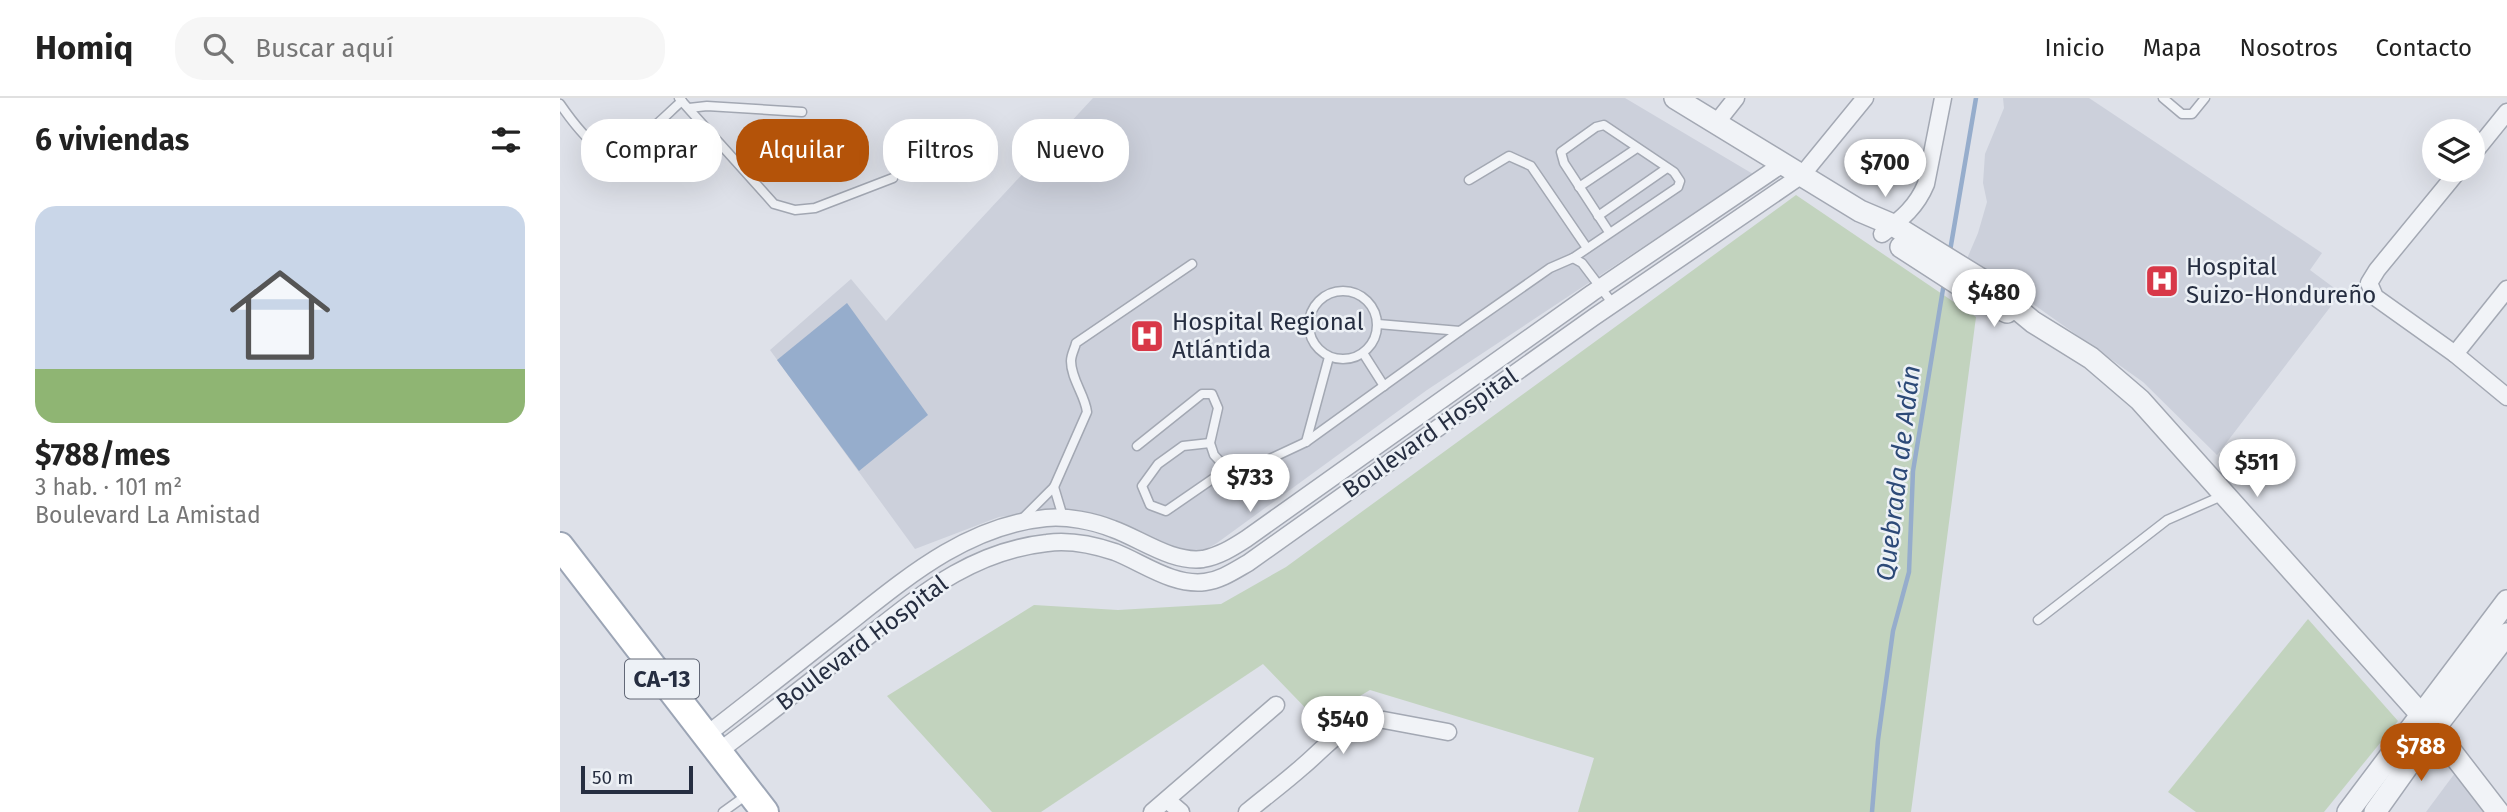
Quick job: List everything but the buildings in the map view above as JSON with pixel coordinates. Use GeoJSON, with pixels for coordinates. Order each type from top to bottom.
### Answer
{"type":"FeatureCollection","features":[{"type":"Feature","properties":{"kind":"main road","name":"CA-13"},"geometry":{"type":"LineString","coordinates":[[563,555],[757,802]]}},
{"type":"Feature","properties":{"kind":"street"},"geometry":{"type":"LineString","coordinates":[[1675,98],[1860,211],[1986,302],[2033,322]]}},
{"type":"Feature","properties":{"kind":"street"},"geometry":{"type":"LineString","coordinates":[[1717,122],[1736,98]]}},
{"type":"Feature","properties":{"kind":"street"},"geometry":{"type":"LineString","coordinates":[[1793,169],[1866,98]]}},
{"type":"Feature","properties":{"kind":"street"},"geometry":{"type":"LineString","coordinates":[[1887,230],[1914,208],[1926,184],[1943,98]]}},
{"type":"Feature","properties":{"kind":"street"},"geometry":{"type":"LineString","coordinates":[[2485,139],[2507,112]]}},
{"type":"Feature","properties":{"kind":"street","name":"Boulevard Hospital"},"geometry":{"type":"LineString","coordinates":[[712,744],[929,561],[990,531],[1047,518],[1079,520],[1111,528],[1180,558],[1202,559],[1222,553],[1246,539],[1601,287],[1793,169]]}},
{"type":"Feature","properties":{"kind":"street","name":"Boulevard Hospital"},"geometry":{"type":"LineString","coordinates":[[712,744],[943,579],[992,555],[1049,542],[1081,544],[1114,552],[1182,582],[1204,583],[1224,577],[1248,563],[1613,304],[1793,169]]}},
{"type":"Feature","properties":{"kind":"street"},"geometry":{"type":"LineString","coordinates":[[2449,182],[2370,283],[2375,297],[2455,354],[2507,397]]}},
{"type":"Feature","properties":{"kind":"street"},"geometry":{"type":"LineString","coordinates":[[1887,230],[1926,246],[1982,280],[2033,322],[2091,358],[2140,400],[2427,722],[2499,812],[2507,802]]}},
{"type":"Feature","properties":{"kind":"street"},"geometry":{"type":"LineString","coordinates":[[2455,354],[2507,289]]}},
{"type":"Feature","properties":{"kind":"street"},"geometry":{"type":"LineString","coordinates":[[2375,812],[2427,722],[2507,600]]}},
{"type":"Feature","properties":{"kind":"street"},"geometry":{"type":"LineString","coordinates":[[2348,812],[2507,635]]}},
{"type":"Feature","properties":{"kind":"street"},"geometry":{"type":"LineString","coordinates":[[1152,812],[1276,705]]}},
{"type":"Feature","properties":{"kind":"street"},"geometry":{"type":"LineString","coordinates":[[1247,812],[1348,726],[1362,719],[1373,718],[1448,732]]}},
{"type":"Feature","properties":{"kind":"street"},"geometry":{"type":"LineString","coordinates":[[1167,800],[1181,812]]}},
{"type":"Feature","properties":{"kind":"lane"},"geometry":{"type":"LineString","coordinates":[[2163,98],[2182,114],[2192,114],[2205,98]]}},
{"type":"Feature","properties":{"kind":"lane"},"geometry":{"type":"LineString","coordinates":[[560,104],[595,144],[603,150],[613,151],[626,149],[681,99],[774,204],[795,210],[815,208],[883,182]]}},
{"type":"Feature","properties":{"kind":"lane"},"geometry":{"type":"LineString","coordinates":[[689,108],[706,106],[802,112]]}},
{"type":"Feature","properties":{"kind":"lane"},"geometry":{"type":"LineString","coordinates":[[1137,446],[1202,394],[1212,394],[1218,408],[1210,443],[1214,455],[1227,469],[1242,472],[1306,442],[1550,268],[1573,258],[1678,187],[1680,181],[1674,172],[1604,125],[1596,127],[1561,152],[1564,163],[1609,232]]}},
{"type":"Feature","properties":{"kind":"lane"},"geometry":{"type":"LineString","coordinates":[[1579,187],[1637,148]]}},
{"type":"Feature","properties":{"kind":"lane"},"geometry":{"type":"LineString","coordinates":[[1469,180],[1509,156],[1531,166],[1587,248]]}},
{"type":"Feature","properties":{"kind":"lane"},"geometry":{"type":"LineString","coordinates":[[1598,216],[1667,168]]}},
{"type":"Feature","properties":{"kind":"lane"},"geometry":{"type":"LineString","coordinates":[[1573,258],[1582,263],[1613,304]]}},
{"type":"Feature","properties":{"kind":"lane"},"geometry":{"type":"LineString","coordinates":[[1017,524],[1054,487],[1087,412],[1071,361],[1076,343],[1192,264]]}},
{"type":"Feature","properties":{"kind":"lane"},"geometry":{"type":"LineString","coordinates":[[1341,290],[1359,294],[1372,306],[1378,324],[1374,340],[1363,353],[1342,360],[1329,357],[1315,345],[1309,328],[1312,310],[1324,296],[1341,290]]}},
{"type":"Feature","properties":{"kind":"lane"},"geometry":{"type":"LineString","coordinates":[[1378,324],[1460,331]]}},
{"type":"Feature","properties":{"kind":"lane"},"geometry":{"type":"LineString","coordinates":[[1363,353],[1384,386]]}},
{"type":"Feature","properties":{"kind":"lane"},"geometry":{"type":"LineString","coordinates":[[1306,442],[1329,357]]}},
{"type":"Feature","properties":{"kind":"lane"},"geometry":{"type":"LineString","coordinates":[[1210,443],[1183,446],[1158,464],[1142,486],[1150,505],[1166,511],[1227,469]]}},
{"type":"Feature","properties":{"kind":"lane"},"geometry":{"type":"LineString","coordinates":[[1054,487],[1063,519]]}},
{"type":"Feature","properties":{"kind":"lane"},"geometry":{"type":"LineString","coordinates":[[2038,620],[2167,520],[2225,495]]}},
{"type":"Feature","properties":{"kind":"lane"},"geometry":{"type":"LineString","coordinates":[[723,812],[757,802]]}},
{"type":"Feature","properties":{"kind":"shaded area","name":"Hospital Regional Atlántida"},"geometry":{"type":"Polygon","coordinates":[[[1093,98],[1625,98],[1753,174],[1427,390],[1217,543],[1198,554],[1175,550],[1047,511],[999,517],[915,549],[770,350],[851,279],[886,321],[1015,182],[1129,182],[1129,119],[1074,119],[1093,98]]]}},
{"type":"Feature","properties":{"kind":"shaded area","name":"Hospital Suizo-Hondureño"},"geometry":{"type":"Polygon","coordinates":[[[2003,98],[2089,98],[2322,253],[2310,270],[2341,293],[2217,455],[2143,382],[2029,301],[1966,261],[1987,202],[1983,183],[1985,154],[2004,108],[2003,98]]]}},
{"type":"Feature","properties":{"kind":"shaded area"},"geometry":{"type":"Polygon","coordinates":[[[2455,773],[2487,812],[2426,812],[2455,773]]]}},
{"type":"Feature","properties":{"kind":"green space"},"geometry":{"type":"Polygon","coordinates":[[[1796,195],[1976,317],[1911,812],[1578,812],[1594,758],[1370,690],[1318,721],[1263,664],[1041,812],[992,812],[887,696],[1034,605],[1118,610],[1221,604],[1286,567],[1796,195]]]}},
{"type":"Feature","properties":{"kind":"green space"},"geometry":{"type":"Polygon","coordinates":[[[2308,619],[2398,721],[2324,812],[2196,812],[2168,792],[2308,619]]]}},
{"type":"Feature","properties":{"kind":"water"},"geometry":{"type":"Polygon","coordinates":[[[847,303],[928,415],[859,471],[777,360],[847,303]]]}},
{"type":"Feature","properties":{"kind":"waterway","name":"Quebrada de Adán"},"geometry":{"type":"LineString","coordinates":[[1950,251],[1976,98]]}},
{"type":"Feature","properties":{"kind":"waterway","name":"Quebrada de Adán"},"geometry":{"type":"LineString","coordinates":[[1872,812],[1878,740],[1893,631],[1909,572],[1913,471],[1944,283]]}},
{"type":"Feature","properties":{"kind":"place","name":"Hospital Suizo-Hondureño"},"geometry":{"type":"Point","coordinates":[2162,281]}},
{"type":"Feature","properties":{"kind":"place","name":"Hospital Regional Atlántida"},"geometry":{"type":"Point","coordinates":[1147,336]}}]}
